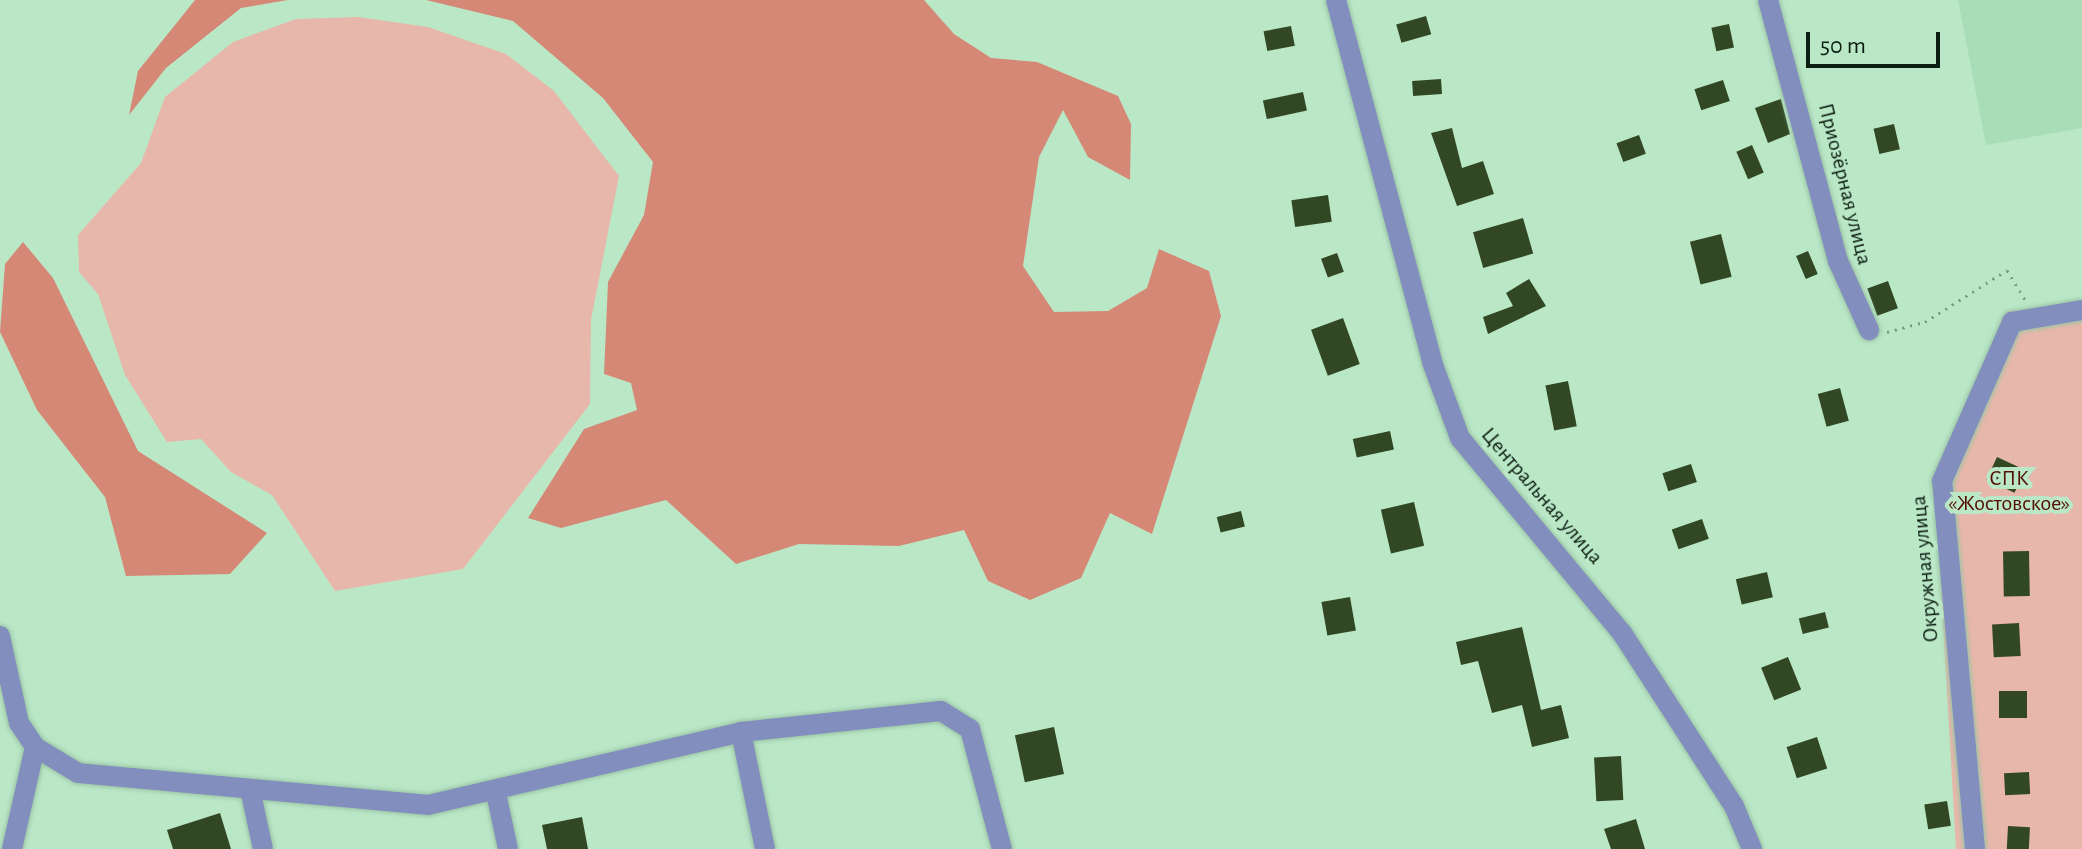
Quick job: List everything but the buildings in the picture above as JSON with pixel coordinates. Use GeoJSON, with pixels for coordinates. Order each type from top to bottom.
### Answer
{"type":"FeatureCollection","features":[{"type":"Feature","properties":{"kind":"street","name":"Центральная улица"},"geometry":{"type":"LineString","coordinates":[[1336,0],[1432,362],[1460,438],[1622,633],[1727,794],[1752,849]]}},
{"type":"Feature","properties":{"kind":"street","name":"Приозёрная улица"},"geometry":{"type":"LineString","coordinates":[[1768,0],[1838,261],[1869,330]]}},
{"type":"Feature","properties":{"kind":"street"},"geometry":{"type":"LineString","coordinates":[[2031,315],[2082,310]]}},
{"type":"Feature","properties":{"kind":"street","name":"Окружная улица"},"geometry":{"type":"LineString","coordinates":[[1975,849],[1942,481],[2012,322],[2031,315]]}},
{"type":"Feature","properties":{"kind":"street"},"geometry":{"type":"LineString","coordinates":[[0,636],[19,723],[35,747],[78,773],[428,805],[496,793],[741,732],[941,711],[970,729],[1002,849]]}},
{"type":"Feature","properties":{"kind":"street"},"geometry":{"type":"LineString","coordinates":[[741,732],[765,849]]}},
{"type":"Feature","properties":{"kind":"street"},"geometry":{"type":"LineString","coordinates":[[12,849],[35,747]]}},
{"type":"Feature","properties":{"kind":"street"},"geometry":{"type":"LineString","coordinates":[[250,789],[263,849]]}},
{"type":"Feature","properties":{"kind":"street"},"geometry":{"type":"LineString","coordinates":[[496,793],[508,849]]}},
{"type":"Feature","properties":{"kind":"path"},"geometry":{"type":"LineString","coordinates":[[1869,330],[1925,322],[2007,270],[2031,315]]}},
{"type":"Feature","properties":{"kind":"shaded area"},"geometry":{"type":"Polygon","coordinates":[[[195,0],[288,0],[241,8],[166,68],[129,115],[138,71],[195,0]]]}},
{"type":"Feature","properties":{"kind":"shaded area"},"geometry":{"type":"Polygon","coordinates":[[[426,0],[924,0],[954,34],[991,58],[1037,62],[1118,96],[1131,124],[1130,180],[1088,157],[1063,110],[1039,157],[1023,266],[1054,312],[1108,311],[1147,288],[1159,249],[1209,271],[1221,316],[1152,534],[1110,513],[1081,578],[1030,600],[988,581],[964,530],[899,546],[799,544],[736,564],[666,500],[561,528],[528,518],[584,429],[637,410],[631,383],[604,374],[608,282],[644,215],[653,162],[603,98],[513,21],[426,0]]]}},
{"type":"Feature","properties":{"kind":"shaded area"},"geometry":{"type":"Polygon","coordinates":[[[1958,0],[2082,0],[2082,128],[1986,145],[1958,0]]]}},
{"type":"Feature","properties":{"kind":"shaded area"},"geometry":{"type":"Polygon","coordinates":[[[23,242],[53,278],[138,451],[267,533],[230,574],[126,576],[105,497],[37,410],[0,332],[5,264],[23,242]]]}},
{"type":"Feature","properties":{"kind":"green space"},"geometry":{"type":"Polygon","coordinates":[[[358,17],[428,27],[506,54],[554,91],[619,176],[591,320],[590,404],[463,569],[335,591],[272,495],[231,472],[201,439],[167,442],[125,375],[98,294],[79,272],[78,235],[141,163],[165,97],[233,42],[296,19],[358,17]]]}},
{"type":"Feature","properties":{"kind":"green space","name":"СПК «Жостовское»"},"geometry":{"type":"Polygon","coordinates":[[[2082,305],[2082,849],[1956,849],[1935,481],[2008,311],[2082,305]]]}}]}
